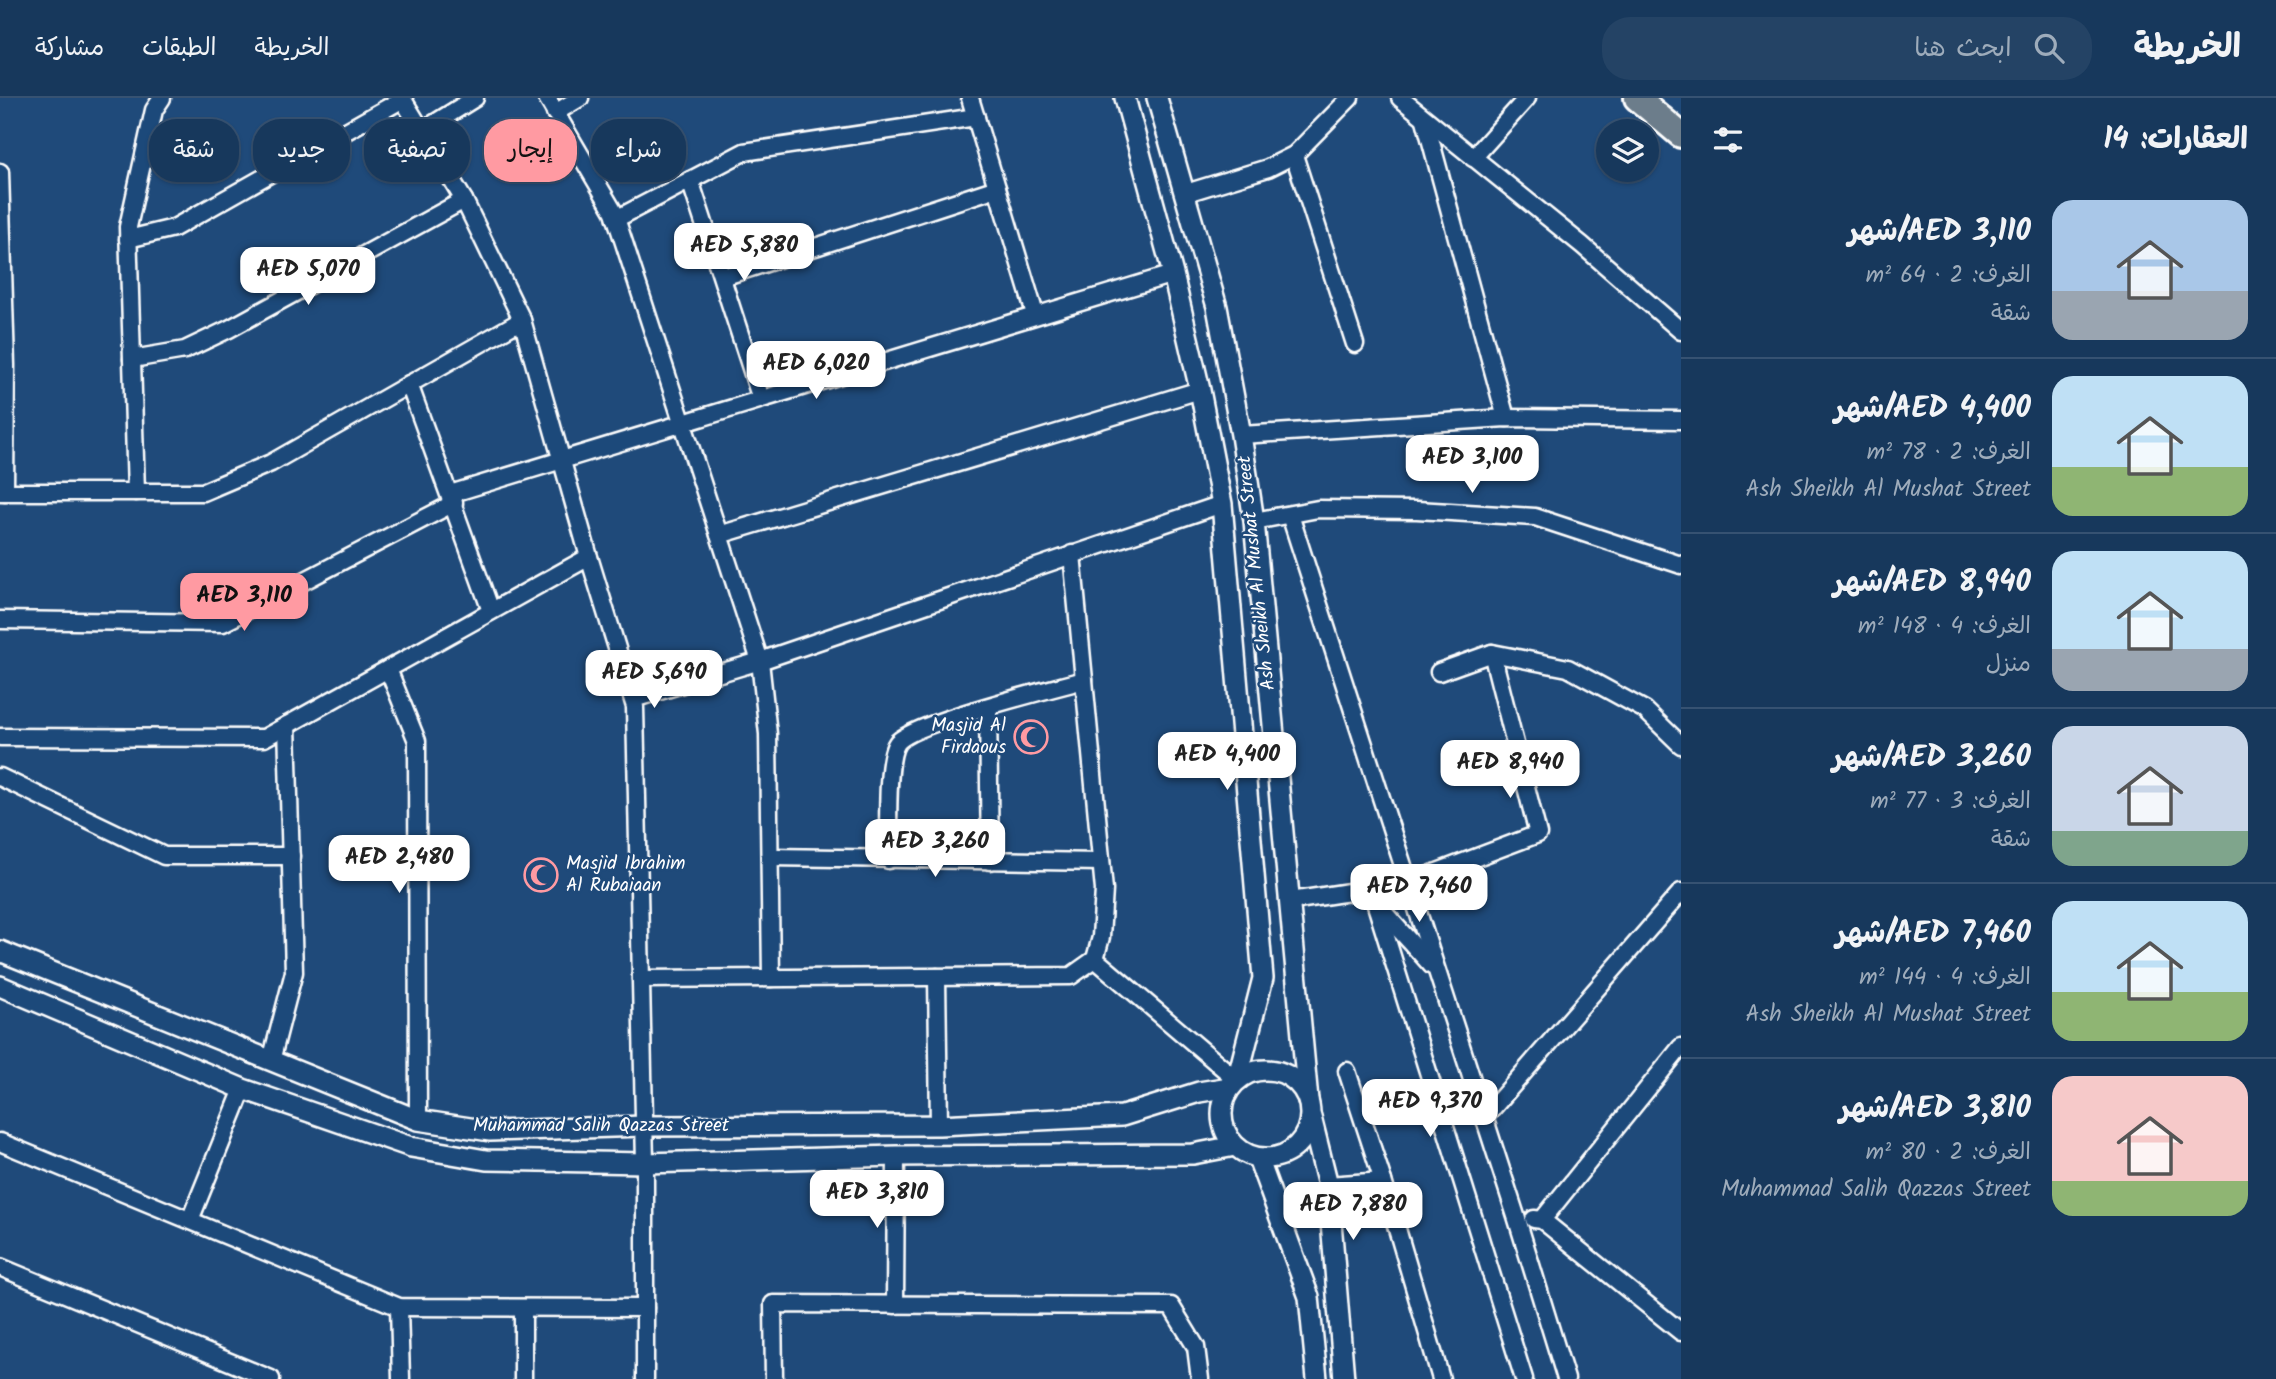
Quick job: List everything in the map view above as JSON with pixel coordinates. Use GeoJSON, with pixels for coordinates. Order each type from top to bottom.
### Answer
{"type":"FeatureCollection","features":[{"type":"Feature","properties":{"kind":"main road"},"geometry":{"type":"LineString","coordinates":[[1637,98],[1681,135]]}},
{"type":"Feature","properties":{"kind":"street"},"geometry":{"type":"LineString","coordinates":[[136,492],[128,227],[154,110],[162,98]]}},
{"type":"Feature","properties":{"kind":"street"},"geometry":{"type":"LineString","coordinates":[[441,119],[475,98]]}},
{"type":"Feature","properties":{"kind":"street"},"geometry":{"type":"LineString","coordinates":[[547,98],[616,219],[760,661],[768,734],[771,978]]}},
{"type":"Feature","properties":{"kind":"street"},"geometry":{"type":"LineString","coordinates":[[555,113],[580,98]]}},
{"type":"Feature","properties":{"kind":"street"},"geometry":{"type":"LineString","coordinates":[[970,98],[1035,314]]}},
{"type":"Feature","properties":{"kind":"street","name":"Ash Sheikh Al Mushat Street"},"geometry":{"type":"LineString","coordinates":[[1125,98],[1200,390],[1222,504],[1263,978],[1234,1084]]}},
{"type":"Feature","properties":{"kind":"street","name":"Ash Sheikh Al Mushat Street"},"geometry":{"type":"LineString","coordinates":[[1157,98],[1217,307],[1254,521],[1290,901],[1300,1037],[1309,1107],[1328,1185],[1344,1379]]}},
{"type":"Feature","properties":{"kind":"street"},"geometry":{"type":"LineString","coordinates":[[1186,193],[1268,168],[1294,155],[1350,98]]}},
{"type":"Feature","properties":{"kind":"street"},"geometry":{"type":"LineString","coordinates":[[1400,98],[1582,245],[1681,331]]}},
{"type":"Feature","properties":{"kind":"street"},"geometry":{"type":"LineString","coordinates":[[1473,158],[1527,98]]}},
{"type":"Feature","properties":{"kind":"street"},"geometry":{"type":"LineString","coordinates":[[128,239],[174,228],[402,99],[414,119]]}},
{"type":"Feature","properties":{"kind":"street"},"geometry":{"type":"LineString","coordinates":[[616,219],[744,152],[976,117]]}},
{"type":"Feature","properties":{"kind":"street"},"geometry":{"type":"LineString","coordinates":[[1425,120],[1506,418]]}},
{"type":"Feature","properties":{"kind":"street"},"geometry":{"type":"LineString","coordinates":[[1294,155],[1355,344]]}},
{"type":"Feature","properties":{"kind":"street"},"geometry":{"type":"LineString","coordinates":[[0,172],[2,492],[203,492],[271,463],[522,320]]}},
{"type":"Feature","properties":{"kind":"street"},"geometry":{"type":"LineString","coordinates":[[690,180],[761,399]]}},
{"type":"Feature","properties":{"kind":"street"},"geometry":{"type":"LineString","coordinates":[[453,182],[522,320],[635,707],[645,1163],[645,1379]]}},
{"type":"Feature","properties":{"kind":"street"},"geometry":{"type":"LineString","coordinates":[[723,277],[997,188]]}},
{"type":"Feature","properties":{"kind":"street"},"geometry":{"type":"LineString","coordinates":[[132,359],[185,350],[229,329],[464,200]]}},
{"type":"Feature","properties":{"kind":"street"},"geometry":{"type":"LineString","coordinates":[[0,620],[223,623],[452,499],[562,460],[1172,274]]}},
{"type":"Feature","properties":{"kind":"street"},"geometry":{"type":"LineString","coordinates":[[409,384],[491,611]]}},
{"type":"Feature","properties":{"kind":"street"},"geometry":{"type":"LineString","coordinates":[[719,535],[1200,390]]}},
{"type":"Feature","properties":{"kind":"street"},"geometry":{"type":"LineString","coordinates":[[1241,435],[1506,418],[1681,420]]}},
{"type":"Feature","properties":{"kind":"street"},"geometry":{"type":"LineString","coordinates":[[633,699],[760,661],[1222,504]]}},
{"type":"Feature","properties":{"kind":"street"},"geometry":{"type":"LineString","coordinates":[[1254,521],[1318,509],[1417,510],[1535,517],[1681,565]]}},
{"type":"Feature","properties":{"kind":"street"},"geometry":{"type":"LineString","coordinates":[[1290,515],[1566,1379]]}},
{"type":"Feature","properties":{"kind":"street"},"geometry":{"type":"LineString","coordinates":[[641,979],[1071,976],[1095,959],[1102,925],[1104,890],[1072,554]]}},
{"type":"Feature","properties":{"kind":"street"},"geometry":{"type":"LineString","coordinates":[[0,737],[264,738],[589,556]]}},
{"type":"Feature","properties":{"kind":"street"},"geometry":{"type":"LineString","coordinates":[[1290,901],[1373,895],[1538,834],[1492,653]]}},
{"type":"Feature","properties":{"kind":"street"},"geometry":{"type":"LineString","coordinates":[[1439,672],[1492,653],[1568,668],[1645,710],[1681,745]]}},
{"type":"Feature","properties":{"kind":"street"},"geometry":{"type":"LineString","coordinates":[[388,669],[417,741],[418,1120]]}},
{"type":"Feature","properties":{"kind":"street"},"geometry":{"type":"LineString","coordinates":[[888,860],[891,758],[898,741],[927,725],[1084,680]]}},
{"type":"Feature","properties":{"kind":"street"},"geometry":{"type":"LineString","coordinates":[[988,707],[990,861]]}},
{"type":"Feature","properties":{"kind":"street"},"geometry":{"type":"LineString","coordinates":[[271,1061],[294,972],[288,725]]}},
{"type":"Feature","properties":{"kind":"street"},"geometry":{"type":"LineString","coordinates":[[0,777],[163,856],[291,856]]}},
{"type":"Feature","properties":{"kind":"street"},"geometry":{"type":"LineString","coordinates":[[769,857],[1101,862]]}},
{"type":"Feature","properties":{"kind":"street"},"geometry":{"type":"LineString","coordinates":[[1484,1118],[1681,892]]}},
{"type":"Feature","properties":{"kind":"street"},"geometry":{"type":"LineString","coordinates":[[1373,895],[1436,970]]}},
{"type":"Feature","properties":{"kind":"street"},"geometry":{"type":"LineString","coordinates":[[1373,895],[1524,1379]]}},
{"type":"Feature","properties":{"kind":"street","name":"Muhammad Salih Qazzas Street"},"geometry":{"type":"LineString","coordinates":[[0,951],[418,1120],[490,1131],[644,1126],[939,1125],[1122,1116],[1234,1084]]}},
{"type":"Feature","properties":{"kind":"street"},"geometry":{"type":"LineString","coordinates":[[1095,959],[1234,1084]]}},
{"type":"Feature","properties":{"kind":"street"},"geometry":{"type":"LineString","coordinates":[[937,977],[939,1125]]}},
{"type":"Feature","properties":{"kind":"street","name":"Muhammad Salih Qazzas Street"},"geometry":{"type":"LineString","coordinates":[[0,986],[243,1089],[411,1147],[486,1160],[645,1163],[896,1156],[1193,1154],[1235,1146]]}},
{"type":"Feature","properties":{"kind":"street"},"geometry":{"type":"LineString","coordinates":[[1542,1220],[1681,1047]]}},
{"type":"Feature","properties":{"kind":"street"},"geometry":{"type":"LineString","coordinates":[[1263,1069],[1278,1071],[1291,1077],[1301,1087],[1309,1107],[1308,1127],[1294,1148],[1271,1158],[1246,1154],[1235,1146],[1227,1136],[1221,1111],[1224,1098],[1234,1084],[1249,1073],[1263,1069]]}},
{"type":"Feature","properties":{"kind":"street"},"geometry":{"type":"LineString","coordinates":[[1347,1071],[1383,1181],[1441,1379]]}},
{"type":"Feature","properties":{"kind":"street"},"geometry":{"type":"LineString","coordinates":[[190,1220],[243,1089]]}},
{"type":"Feature","properties":{"kind":"street"},"geometry":{"type":"LineString","coordinates":[[0,1142],[399,1307],[645,1308]]}},
{"type":"Feature","properties":{"kind":"street"},"geometry":{"type":"LineString","coordinates":[[895,1305],[896,1156]]}},
{"type":"Feature","properties":{"kind":"street"},"geometry":{"type":"LineString","coordinates":[[1258,1158],[1309,1297],[1317,1379]]}},
{"type":"Feature","properties":{"kind":"street"},"geometry":{"type":"LineString","coordinates":[[1328,1185],[1383,1181]]}},
{"type":"Feature","properties":{"kind":"street"},"geometry":{"type":"LineString","coordinates":[[1516,1216],[1542,1220],[1681,1332]]}},
{"type":"Feature","properties":{"kind":"street"},"geometry":{"type":"LineString","coordinates":[[0,1267],[271,1379]]}},
{"type":"Feature","properties":{"kind":"street"},"geometry":{"type":"LineString","coordinates":[[774,1379],[773,1304],[1171,1306],[1196,1347],[1200,1379]]}},
{"type":"Feature","properties":{"kind":"street"},"geometry":{"type":"LineString","coordinates":[[399,1307],[401,1379]]}},
{"type":"Feature","properties":{"kind":"street"},"geometry":{"type":"LineString","coordinates":[[523,1309],[523,1379]]}},
{"type":"Feature","properties":{"kind":"place","name":"Masjid Al Firdaous"},"geometry":{"type":"Point","coordinates":[1031,737]}},
{"type":"Feature","properties":{"kind":"place","name":"Masjid Ibrahim Al Rubaiaan"},"geometry":{"type":"Point","coordinates":[541,875]}}]}
